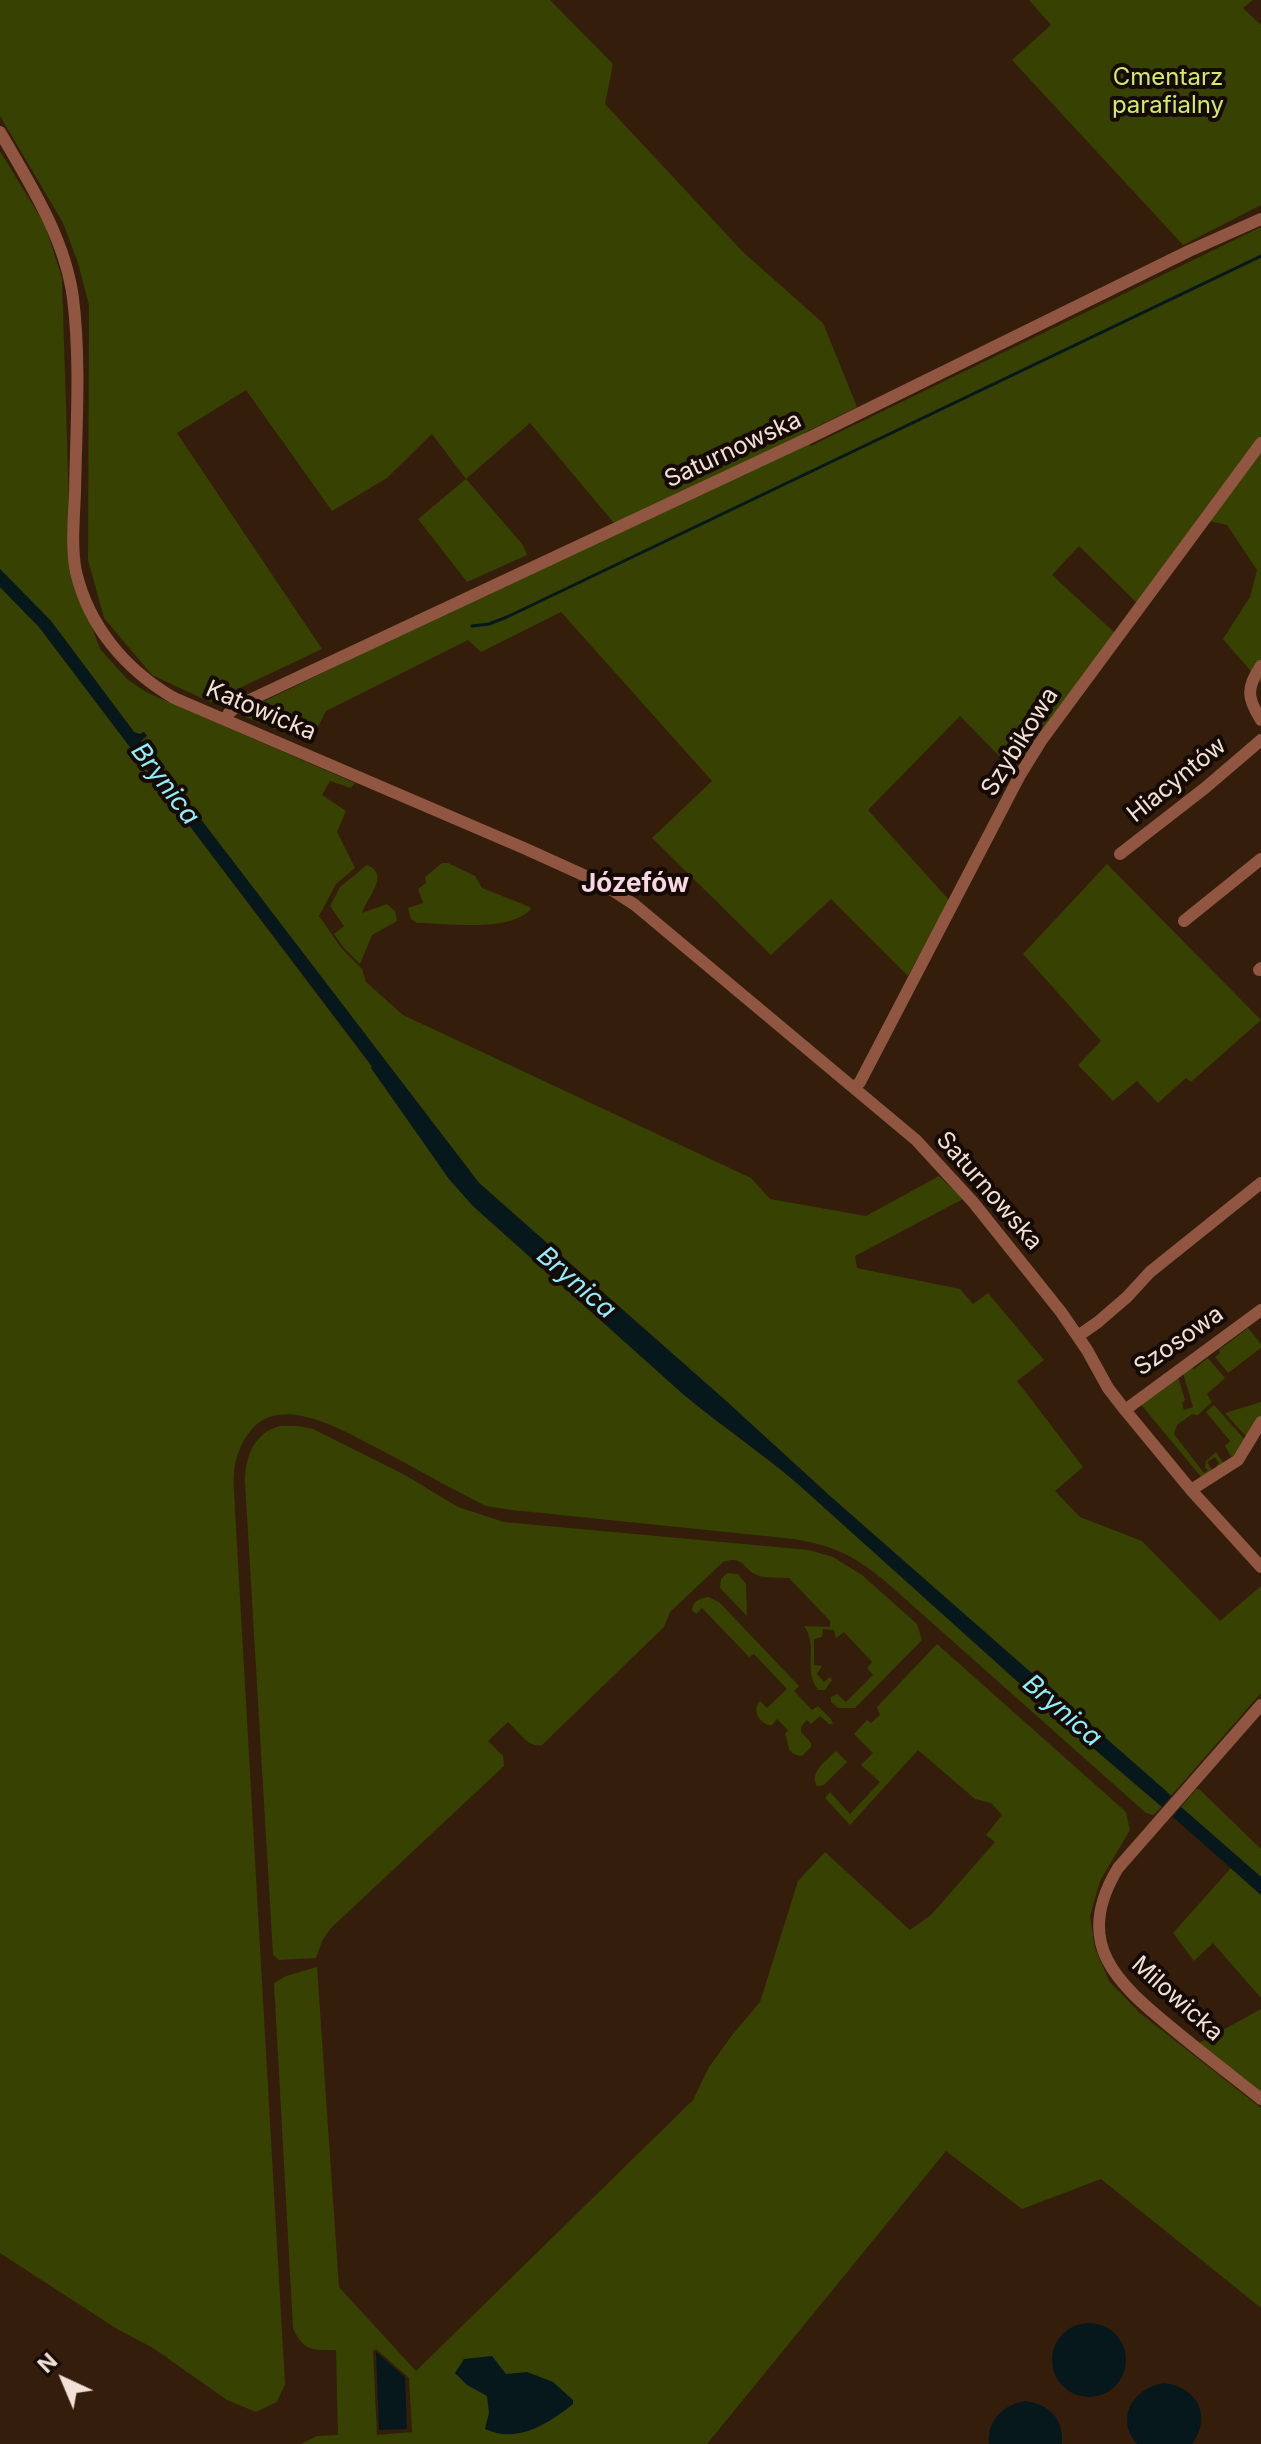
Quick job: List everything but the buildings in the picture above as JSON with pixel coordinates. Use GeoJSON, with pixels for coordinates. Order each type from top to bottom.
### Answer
{"type":"FeatureCollection","features":[{"type":"Feature","properties":{"kind":"street","name":"Katowicka"},"geometry":{"type":"LineString","coordinates":[[0,132],[51,225],[69,274],[76,376],[76,570],[96,622],[108,641],[140,675],[174,698],[601,883],[635,905],[854,1088]]}},
{"type":"Feature","properties":{"kind":"street","name":"Saturnowska"},"geometry":{"type":"LineString","coordinates":[[226,719],[237,706],[800,443],[1261,219]]}},
{"type":"Feature","properties":{"kind":"street","name":"Szybikowa"},"geometry":{"type":"LineString","coordinates":[[854,1088],[860,1082],[1020,775],[1041,741],[1261,443]]}},
{"type":"Feature","properties":{"kind":"street"},"geometry":{"type":"LineString","coordinates":[[1261,666],[1252,683],[1249,700],[1261,720]]}},
{"type":"Feature","properties":{"kind":"street","name":"Hiacyntów"},"geometry":{"type":"LineString","coordinates":[[1120,854],[1261,740]]}},
{"type":"Feature","properties":{"kind":"street"},"geometry":{"type":"LineString","coordinates":[[1184,921],[1261,859]]}},
{"type":"Feature","properties":{"kind":"street","name":"Saturnowska"},"geometry":{"type":"LineString","coordinates":[[854,1088],[916,1140],[961,1188],[1078,1336],[1108,1388],[1125,1410],[1191,1490],[1261,1567]]}},
{"type":"Feature","properties":{"kind":"street"},"geometry":{"type":"LineString","coordinates":[[1078,1336],[1127,1297],[1150,1272],[1261,1183]]}},
{"type":"Feature","properties":{"kind":"street","name":"Szosowa"},"geometry":{"type":"LineString","coordinates":[[1125,1410],[1261,1310]]}},
{"type":"Feature","properties":{"kind":"street"},"geometry":{"type":"LineString","coordinates":[[1191,1490],[1238,1460],[1261,1422]]}},
{"type":"Feature","properties":{"kind":"street","name":"Milowicka"},"geometry":{"type":"LineString","coordinates":[[1261,1705],[1127,1857],[1107,1886],[1099,1922],[1109,1966],[1133,1996],[1261,2099]]}},
{"type":"Feature","properties":{"kind":"green space"},"geometry":{"type":"Polygon","coordinates":[[[0,0],[550,0],[613,64],[605,104],[743,252],[823,323],[857,407],[804,433],[811,446],[1261,227],[1261,683],[1223,639],[1250,597],[1257,570],[1227,525],[1200,519],[1137,603],[1079,546],[1052,575],[1115,633],[1029,748],[1015,772],[960,716],[868,810],[949,900],[908,976],[831,899],[771,955],[652,838],[712,781],[561,612],[481,652],[468,640],[326,711],[310,743],[245,717],[243,713],[246,710],[614,523],[530,423],[466,479],[432,434],[387,478],[332,511],[246,390],[177,433],[322,649],[210,702],[152,675],[104,618],[88,560],[89,305],[63,223],[0,116],[0,0]]]}},
{"type":"Feature","properties":{"kind":"green space","name":"Cmentarz parafialny"},"geometry":{"type":"Polygon","coordinates":[[[1029,0],[1253,0],[1243,8],[1261,25],[1261,205],[1183,245],[1012,60],[1051,25],[1029,0]]]}},
{"type":"Feature","properties":{"kind":"green space"},"geometry":{"type":"Polygon","coordinates":[[[0,151],[45,225],[62,278],[71,569],[100,649],[127,679],[146,692],[355,783],[351,788],[330,781],[322,795],[346,811],[337,832],[355,868],[336,884],[319,916],[342,949],[362,969],[366,982],[403,1015],[751,1178],[770,1199],[866,1216],[939,1176],[963,1199],[855,1256],[857,1268],[960,1289],[973,1304],[988,1293],[1044,1360],[1017,1381],[1083,1467],[1055,1491],[1080,1517],[1142,1541],[1220,1621],[1261,1586],[1261,1693],[1171,1796],[479,1183],[140,740],[146,736],[143,732],[140,735],[134,732],[51,621],[0,569],[0,151]]]}},
{"type":"Feature","properties":{"kind":"green space"},"geometry":{"type":"Polygon","coordinates":[[[466,479],[523,545],[527,555],[467,582],[418,519],[466,479]]]}},
{"type":"Feature","properties":{"kind":"green space"},"geometry":{"type":"Polygon","coordinates":[[[0,587],[39,627],[372,1067],[449,1179],[473,1206],[683,1394],[798,1484],[1162,1807],[1153,1815],[1146,1813],[885,1581],[843,1553],[794,1539],[486,1506],[315,1419],[297,1415],[266,1418],[253,1428],[242,1443],[234,1478],[285,2384],[277,2402],[256,2412],[227,2400],[153,2348],[117,2329],[0,2253],[0,587]]]}},
{"type":"Feature","properties":{"kind":"green space"},"geometry":{"type":"Polygon","coordinates":[[[442,863],[475,876],[482,888],[531,909],[521,916],[493,924],[417,923],[411,919],[408,908],[423,903],[418,889],[426,883],[425,877],[442,863]]]}},
{"type":"Feature","properties":{"kind":"green space"},"geometry":{"type":"Polygon","coordinates":[[[1107,864],[1261,1020],[1191,1082],[1186,1078],[1158,1103],[1137,1081],[1113,1101],[1078,1065],[1101,1041],[1023,954],[1107,864]]]}},
{"type":"Feature","properties":{"kind":"green space"},"geometry":{"type":"Polygon","coordinates":[[[367,865],[374,869],[377,880],[362,913],[387,904],[395,911],[397,921],[372,935],[360,964],[334,934],[344,926],[330,906],[340,887],[367,865]]]}},
{"type":"Feature","properties":{"kind":"green space"},"geometry":{"type":"Polygon","coordinates":[[[1248,1328],[1261,1348],[1228,1373],[1215,1357],[1219,1350],[1248,1328]]]}},
{"type":"Feature","properties":{"kind":"green space"},"geometry":{"type":"Polygon","coordinates":[[[1208,1358],[1225,1378],[1207,1394],[1212,1402],[1198,1415],[1192,1414],[1177,1425],[1174,1434],[1204,1473],[1208,1470],[1206,1461],[1216,1452],[1224,1464],[1218,1468],[1215,1457],[1207,1462],[1212,1470],[1202,1478],[1138,1401],[1178,1377],[1185,1400],[1182,1403],[1184,1410],[1193,1407],[1183,1373],[1208,1358]]]}},
{"type":"Feature","properties":{"kind":"green space"},"geometry":{"type":"Polygon","coordinates":[[[1261,1402],[1261,1416],[1249,1440],[1225,1413],[1261,1402]]]}},
{"type":"Feature","properties":{"kind":"green space"},"geometry":{"type":"Polygon","coordinates":[[[1214,1405],[1247,1442],[1240,1452],[1231,1457],[1225,1446],[1230,1441],[1206,1412],[1214,1405]]]}},
{"type":"Feature","properties":{"kind":"green space"},"geometry":{"type":"Polygon","coordinates":[[[279,1426],[313,1429],[405,1475],[458,1507],[504,1522],[809,1550],[833,1557],[862,1575],[917,1624],[922,1640],[855,1708],[838,1708],[831,1702],[831,1697],[837,1694],[846,1702],[873,1675],[867,1668],[872,1662],[844,1632],[836,1638],[834,1630],[823,1629],[822,1637],[814,1639],[814,1665],[822,1666],[817,1674],[824,1682],[830,1677],[832,1680],[825,1690],[819,1690],[812,1676],[810,1642],[804,1626],[830,1627],[830,1621],[789,1578],[761,1576],[735,1560],[723,1562],[670,1612],[664,1627],[542,1745],[527,1741],[508,1722],[488,1741],[503,1756],[504,1766],[331,1928],[316,1958],[279,1960],[273,1955],[245,1482],[252,1448],[263,1435],[279,1426]]]}},
{"type":"Feature","properties":{"kind":"green space"},"geometry":{"type":"Polygon","coordinates":[[[727,1573],[738,1574],[746,1584],[747,1616],[720,1588],[721,1579],[727,1573]]]}},
{"type":"Feature","properties":{"kind":"green space"},"geometry":{"type":"Polygon","coordinates":[[[709,1597],[720,1603],[799,1686],[794,1691],[812,1710],[818,1706],[831,1719],[833,1724],[820,1716],[811,1724],[807,1720],[801,1727],[801,1732],[811,1743],[802,1756],[790,1751],[785,1734],[788,1730],[777,1719],[768,1725],[761,1721],[756,1712],[760,1701],[767,1708],[787,1689],[754,1654],[749,1657],[702,1608],[696,1614],[692,1610],[695,1602],[709,1597]]]}},
{"type":"Feature","properties":{"kind":"green space"},"geometry":{"type":"Polygon","coordinates":[[[937,1644],[1126,1812],[1130,1830],[1100,1881],[1090,1916],[1095,1948],[1109,1981],[1140,2013],[1261,2108],[1261,2308],[1101,2179],[1022,2209],[946,2151],[707,2444],[301,2444],[317,2436],[338,2435],[336,2350],[305,2346],[293,2328],[274,1983],[317,1967],[339,2287],[416,2371],[693,2100],[709,2067],[760,2002],[798,1881],[825,1852],[910,1930],[931,1915],[995,1842],[986,1835],[1002,1815],[991,1803],[975,1799],[918,1750],[850,1825],[825,1798],[830,1792],[850,1814],[880,1782],[861,1765],[873,1753],[854,1734],[867,1720],[871,1723],[880,1715],[877,1707],[937,1644]],[[376,2349],[373,2351],[377,2435],[412,2432],[409,2378],[376,2349]]]}},
{"type":"Feature","properties":{"kind":"green space"},"geometry":{"type":"Polygon","coordinates":[[[836,1751],[847,1762],[824,1785],[817,1786],[817,1771],[836,1751]]]}},
{"type":"Feature","properties":{"kind":"green space"},"geometry":{"type":"Polygon","coordinates":[[[1196,1789],[1261,1849],[1261,1877],[1181,1807],[1196,1789]]]}},
{"type":"Feature","properties":{"kind":"green space"},"geometry":{"type":"Polygon","coordinates":[[[1231,1868],[1261,1895],[1261,1998],[1213,1943],[1194,1961],[1173,1933],[1231,1868]]]}},
{"type":"Feature","properties":{"kind":"green space"},"geometry":{"type":"Polygon","coordinates":[[[1261,2009],[1261,2092],[1199,2043],[1261,2009]]]}},
{"type":"Feature","properties":{"kind":"water","name":"Brynica"},"geometry":{"type":"Polygon","coordinates":[[[0,569],[51,621],[134,732],[144,732],[147,736],[141,741],[479,1183],[1165,1790],[1171,1796],[1162,1807],[798,1484],[683,1394],[473,1206],[449,1179],[372,1066],[39,627],[0,587],[0,569]]]}},
{"type":"Feature","properties":{"kind":"water"},"geometry":{"type":"Polygon","coordinates":[[[1181,1807],[1261,1877],[1261,1895],[1173,1817],[1181,1807]]]}},
{"type":"Feature","properties":{"kind":"water"},"geometry":{"type":"Polygon","coordinates":[[[1089,2323],[1103,2326],[1115,2334],[1123,2346],[1126,2360],[1123,2374],[1115,2386],[1103,2394],[1089,2397],[1075,2394],[1063,2386],[1055,2374],[1052,2360],[1055,2346],[1063,2334],[1075,2326],[1089,2323]]]}},
{"type":"Feature","properties":{"kind":"water"},"geometry":{"type":"Polygon","coordinates":[[[376,2352],[405,2377],[407,2429],[379,2430],[376,2352]]]}},
{"type":"Feature","properties":{"kind":"water"},"geometry":{"type":"Polygon","coordinates":[[[492,2356],[506,2374],[527,2372],[553,2382],[573,2400],[573,2404],[532,2430],[509,2434],[485,2429],[489,2413],[487,2396],[467,2385],[455,2373],[464,2359],[492,2356]]]}},
{"type":"Feature","properties":{"kind":"water"},"geometry":{"type":"Polygon","coordinates":[[[1164,2383],[1185,2390],[1198,2404],[1201,2423],[1192,2444],[1137,2444],[1131,2434],[1128,2415],[1136,2398],[1153,2386],[1164,2383]]]}},
{"type":"Feature","properties":{"kind":"water"},"geometry":{"type":"Polygon","coordinates":[[[1025,2401],[1041,2405],[1053,2414],[1058,2420],[1062,2444],[989,2444],[991,2428],[998,2415],[1010,2406],[1025,2401]]]}},
{"type":"Feature","properties":{"kind":"waterway"},"geometry":{"type":"LineString","coordinates":[[472,626],[507,617],[1261,256]]}},
{"type":"Feature","properties":{"kind":"district","name":"Józefów"},"geometry":{"type":"Point","coordinates":[635,884]}}]}
